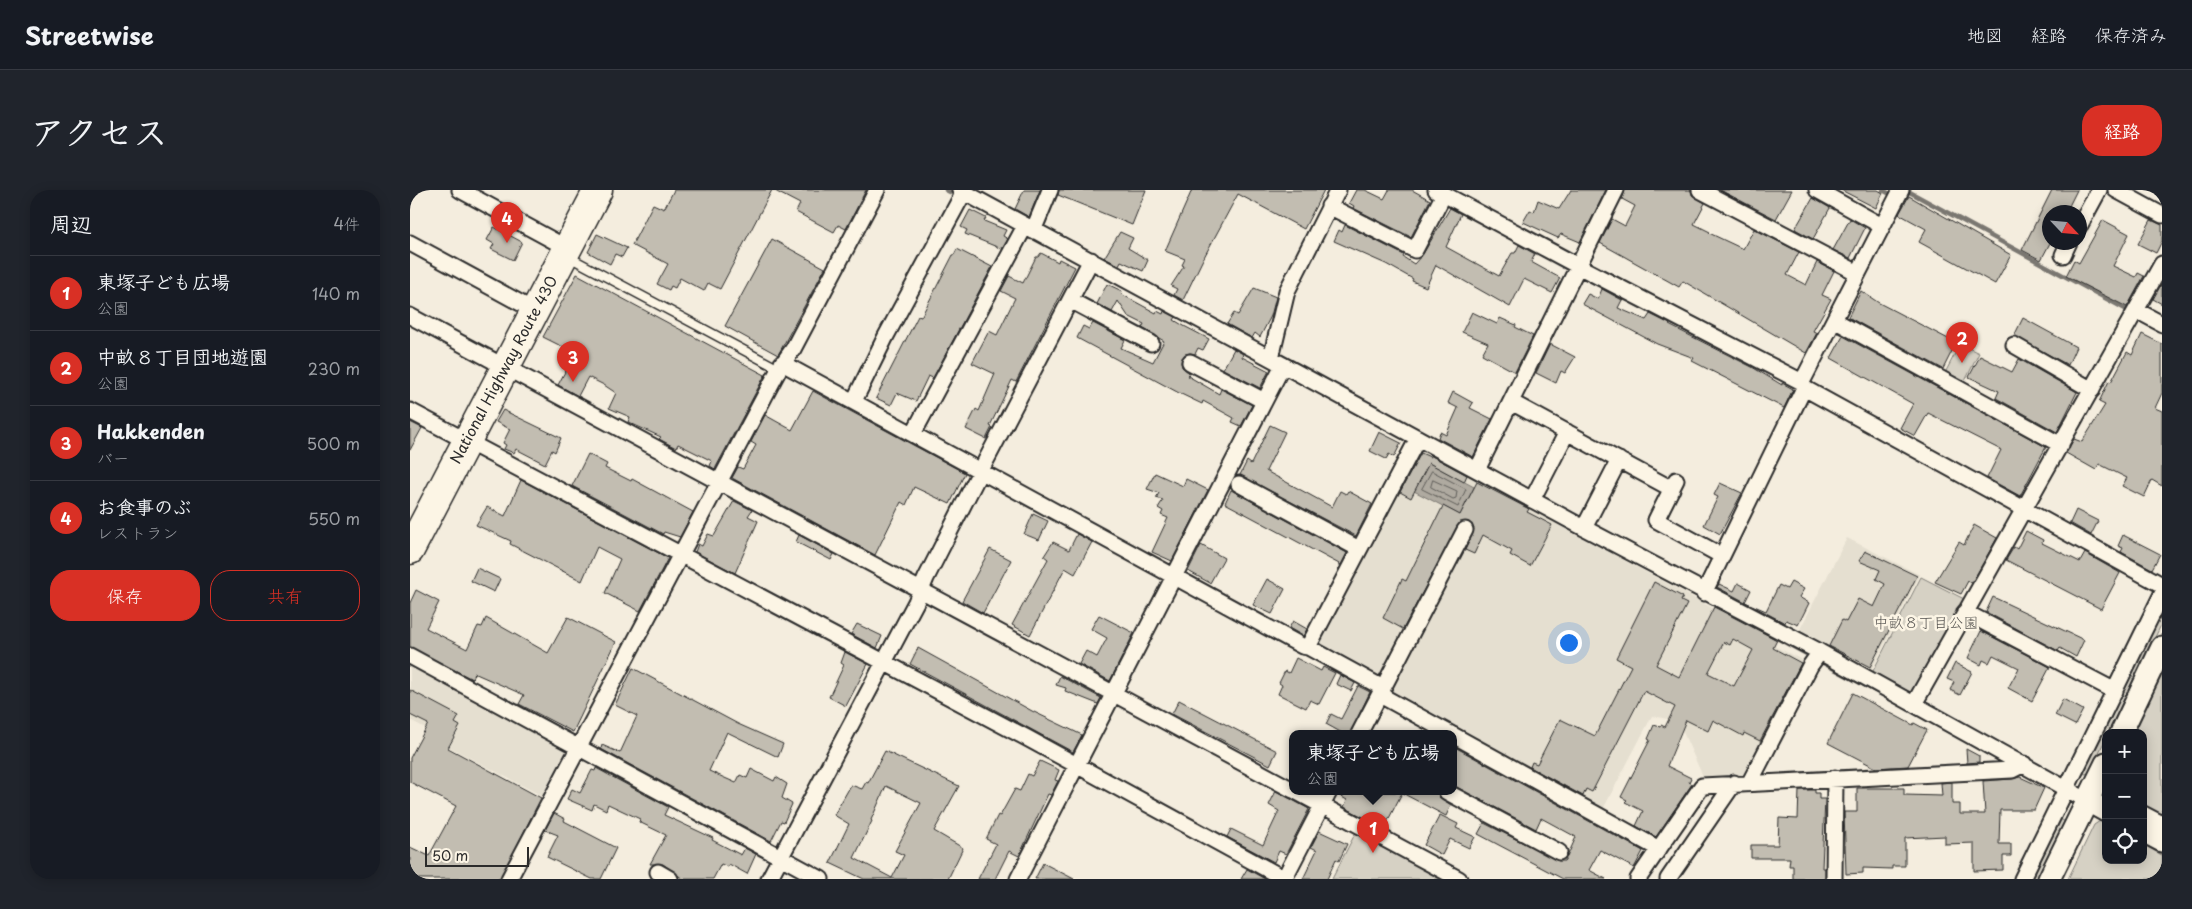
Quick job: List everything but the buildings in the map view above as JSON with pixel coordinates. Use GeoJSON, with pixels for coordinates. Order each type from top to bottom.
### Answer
{"type":"FeatureCollection","features":[{"type":"Feature","properties":{"kind":"highway","name":"National Highway Route 430"},"geometry":{"type":"LineString","coordinates":[[410,550],[460,437],[558,247],[579,190]]}},
{"type":"Feature","properties":{"kind":"highway","name":"National Highway Route 430"},"geometry":{"type":"LineString","coordinates":[[558,247],[598,190]]}},
{"type":"Feature","properties":{"kind":"highway","name":"National Highway Route 430"},"geometry":{"type":"LineString","coordinates":[[410,516],[460,437]]}},
{"type":"Feature","properties":{"kind":"main road"},"geometry":{"type":"LineString","coordinates":[[2122,729],[2162,647]]}},
{"type":"Feature","properties":{"kind":"main road"},"geometry":{"type":"LineString","coordinates":[[2048,879],[2102,771]]}},
{"type":"Feature","properties":{"kind":"main road"},"geometry":{"type":"LineString","coordinates":[[2088,800],[2102,809]]}},
{"type":"Feature","properties":{"kind":"main road"},"geometry":{"type":"LineString","coordinates":[[2147,833],[2162,841]]}},
{"type":"Feature","properties":{"kind":"street"},"geometry":{"type":"LineString","coordinates":[[460,190],[558,247]]}},
{"type":"Feature","properties":{"kind":"street"},"geometry":{"type":"LineString","coordinates":[[509,879],[676,560],[682,554],[781,366],[793,349],[877,190]]}},
{"type":"Feature","properties":{"kind":"street"},"geometry":{"type":"LineString","coordinates":[[913,434],[1050,190]]}},
{"type":"Feature","properties":{"kind":"street"},"geometry":{"type":"LineString","coordinates":[[1018,879],[1264,401],[1279,366],[1287,291],[1338,190]]}},
{"type":"Feature","properties":{"kind":"street"},"geometry":{"type":"LineString","coordinates":[[1477,470],[1616,190]]}},
{"type":"Feature","properties":{"kind":"street"},"geometry":{"type":"LineString","coordinates":[[1700,190],[1858,273]]}},
{"type":"Feature","properties":{"kind":"street"},"geometry":{"type":"LineString","coordinates":[[1817,190],[1882,226]]}},
{"type":"Feature","properties":{"kind":"street"},"geometry":{"type":"LineString","coordinates":[[1704,592],[1834,320],[1900,190]]}},
{"type":"Feature","properties":{"kind":"street"},"geometry":{"type":"LineString","coordinates":[[2087,212],[2099,190]]}},
{"type":"Feature","properties":{"kind":"street"},"geometry":{"type":"LineString","coordinates":[[2116,190],[2162,215]]}},
{"type":"Feature","properties":{"kind":"street"},"geometry":{"type":"LineString","coordinates":[[854,401],[962,191],[1029,229],[1091,260],[1416,442],[1477,470],[1704,592],[1817,657],[1914,704],[2018,767],[2067,788],[2088,800]]}},
{"type":"Feature","properties":{"kind":"street"},"geometry":{"type":"LineString","coordinates":[[1329,206],[1415,250],[1440,192],[1803,385],[2162,584]]}},
{"type":"Feature","properties":{"kind":"street"},"geometry":{"type":"LineString","coordinates":[[410,243],[528,307]]}},
{"type":"Feature","properties":{"kind":"street"},"geometry":{"type":"LineString","coordinates":[[769,879],[884,662],[981,470],[1091,260]]}},
{"type":"Feature","properties":{"kind":"street"},"geometry":{"type":"LineString","coordinates":[[1914,704],[2162,264]]}},
{"type":"Feature","properties":{"kind":"street"},"geometry":{"type":"LineString","coordinates":[[1070,300],[1151,343]]}},
{"type":"Feature","properties":{"kind":"street"},"geometry":{"type":"LineString","coordinates":[[2136,310],[2162,324]]}},
{"type":"Feature","properties":{"kind":"street"},"geometry":{"type":"LineString","coordinates":[[410,316],[1289,788]]}},
{"type":"Feature","properties":{"kind":"street"},"geometry":{"type":"LineString","coordinates":[[1834,320],[2061,445]]}},
{"type":"Feature","properties":{"kind":"street"},"geometry":{"type":"LineString","coordinates":[[2014,345],[2092,390]]}},
{"type":"Feature","properties":{"kind":"street"},"geometry":{"type":"LineString","coordinates":[[1190,362],[1264,401]]}},
{"type":"Feature","properties":{"kind":"street"},"geometry":{"type":"LineString","coordinates":[[781,366],[854,401],[1174,577],[1302,646],[1308,647],[1444,730]]}},
{"type":"Feature","properties":{"kind":"street"},"geometry":{"type":"LineString","coordinates":[[1511,402],[1619,460],[1674,484],[1656,520],[1722,556]]}},
{"type":"Feature","properties":{"kind":"street"},"geometry":{"type":"LineString","coordinates":[[410,411],[884,662],[1285,879],[1326,798]]}},
{"type":"Feature","properties":{"kind":"street"},"geometry":{"type":"LineString","coordinates":[[1532,500],[1567,432]]}},
{"type":"Feature","properties":{"kind":"street"},"geometry":{"type":"LineString","coordinates":[[1308,647],[1416,442]]}},
{"type":"Feature","properties":{"kind":"street"},"geometry":{"type":"LineString","coordinates":[[1584,528],[1619,460]]}},
{"type":"Feature","properties":{"kind":"street"},"geometry":{"type":"LineString","coordinates":[[1239,484],[1360,549]]}},
{"type":"Feature","properties":{"kind":"street"},"geometry":{"type":"LineString","coordinates":[[1361,730],[1465,530]]}},
{"type":"Feature","properties":{"kind":"street"},"geometry":{"type":"LineString","coordinates":[[2022,879],[2162,594]]}},
{"type":"Feature","properties":{"kind":"street"},"geometry":{"type":"LineString","coordinates":[[1965,612],[2115,691]]}},
{"type":"Feature","properties":{"kind":"street"},"geometry":{"type":"LineString","coordinates":[[410,656],[821,879]]}},
{"type":"Feature","properties":{"kind":"street"},"geometry":{"type":"LineString","coordinates":[[1750,782],[1810,666],[1817,657]]}},
{"type":"Feature","properties":{"kind":"street"},"geometry":{"type":"LineString","coordinates":[[1457,738],[1659,849]]}},
{"type":"Feature","properties":{"kind":"street"},"geometry":{"type":"LineString","coordinates":[[1638,879],[1702,786],[2018,767]]}},
{"type":"Feature","properties":{"kind":"street"},"geometry":{"type":"LineString","coordinates":[[1834,879],[1835,778]]}},
{"type":"Feature","properties":{"kind":"street"},"geometry":{"type":"LineString","coordinates":[[1668,879],[1734,783]]}},
{"type":"Feature","properties":{"kind":"street"},"geometry":{"type":"LineString","coordinates":[[1312,795],[1326,798],[1459,879]]}},
{"type":"Feature","properties":{"kind":"street"},"geometry":{"type":"LineString","coordinates":[[1453,795],[1559,852]]}},
{"type":"Feature","properties":{"kind":"street"},"geometry":{"type":"LineString","coordinates":[[2147,816],[2162,824]]}},
{"type":"Feature","properties":{"kind":"lane"},"geometry":{"type":"LineString","coordinates":[[558,247],[781,366]]}},
{"type":"Feature","properties":{"kind":"shaded area"},"geometry":{"type":"Polygon","coordinates":[[[1419,450],[1720,612],[1717,617],[1806,662],[1746,778],[1705,781],[1678,721],[1652,716],[1601,813],[1457,734],[1457,730],[1450,730],[1387,695],[1383,682],[1321,648],[1319,640],[1419,450]]]}},
{"type":"Feature","properties":{"kind":"shaded area"},"geometry":{"type":"Polygon","coordinates":[[[1847,538],[1920,575],[1870,673],[1797,635],[1847,538]]]}},
{"type":"Feature","properties":{"kind":"shaded area"},"geometry":{"type":"Polygon","coordinates":[[[410,663],[572,748],[546,798],[447,746],[450,741],[410,720],[410,663]]]}},
{"type":"Feature","properties":{"kind":"green space"},"geometry":{"type":"Polygon","coordinates":[[[1960,344],[1979,353],[1964,383],[1945,373],[1960,344]]]}},
{"type":"Feature","properties":{"kind":"green space","name":"中畝８丁目公園"},"geometry":{"type":"Polygon","coordinates":[[[1921,577],[1966,600],[1912,693],[1872,673],[1921,577]]]}},
{"type":"Feature","properties":{"kind":"green space"},"geometry":{"type":"Polygon","coordinates":[[[2162,605],[2162,623],[2110,729],[2103,729],[2162,605]]]}},
{"type":"Feature","properties":{"kind":"green space"},"geometry":{"type":"Polygon","coordinates":[[[2162,671],[2162,832],[2147,825],[2147,729],[2134,729],[2162,671]]]}},
{"type":"Feature","properties":{"kind":"green space"},"geometry":{"type":"Polygon","coordinates":[[[2102,730],[2102,746],[2089,773],[2085,774],[2082,772],[2102,730]]]}},
{"type":"Feature","properties":{"kind":"green space"},"geometry":{"type":"Polygon","coordinates":[[[2058,818],[2066,822],[2038,879],[2028,879],[2058,818]]]}},
{"type":"Feature","properties":{"kind":"green space"},"geometry":{"type":"Polygon","coordinates":[[[2102,820],[2102,864],[2147,864],[2147,840],[2162,848],[2162,879],[2068,879],[2094,825],[2102,820]]]}},
{"type":"Feature","properties":{"kind":"green space"},"geometry":{"type":"Polygon","coordinates":[[[1357,830],[1445,879],[1332,879],[1357,830]]]}},
{"type":"Feature","properties":{"kind":"water"},"geometry":{"type":"Polygon","coordinates":[[[1429,463],[1474,487],[1460,515],[1414,491],[1429,463]]]}},
{"type":"Feature","properties":{"kind":"waterway"},"geometry":{"type":"LineString","coordinates":[[946,190],[952,193]]}},
{"type":"Feature","properties":{"kind":"waterway"},"geometry":{"type":"LineString","coordinates":[[1883,190],[1890,194]]}},
{"type":"Feature","properties":{"kind":"waterway"},"geometry":{"type":"LineString","coordinates":[[1906,190],[2129,311]]}},
{"type":"Feature","properties":{"kind":"waterway"},"geometry":{"type":"LineString","coordinates":[[1749,623],[1879,693]]}},
{"type":"Feature","properties":{"kind":"waterway"},"geometry":{"type":"LineString","coordinates":[[2147,845],[2162,853]]}},
{"type":"Feature","properties":{"kind":"place","name":"お食事のぶ"},"geometry":{"type":"Point","coordinates":[507,243]}},
{"type":"Feature","properties":{"kind":"place","name":"中畝８丁目団地遊園"},"geometry":{"type":"Point","coordinates":[1962,363]}},
{"type":"Feature","properties":{"kind":"place","name":"Hakkenden"},"geometry":{"type":"Point","coordinates":[573,382]}},
{"type":"Feature","properties":{"kind":"place","name":"東塚子ども広場"},"geometry":{"type":"Point","coordinates":[1373,853]}}]}
